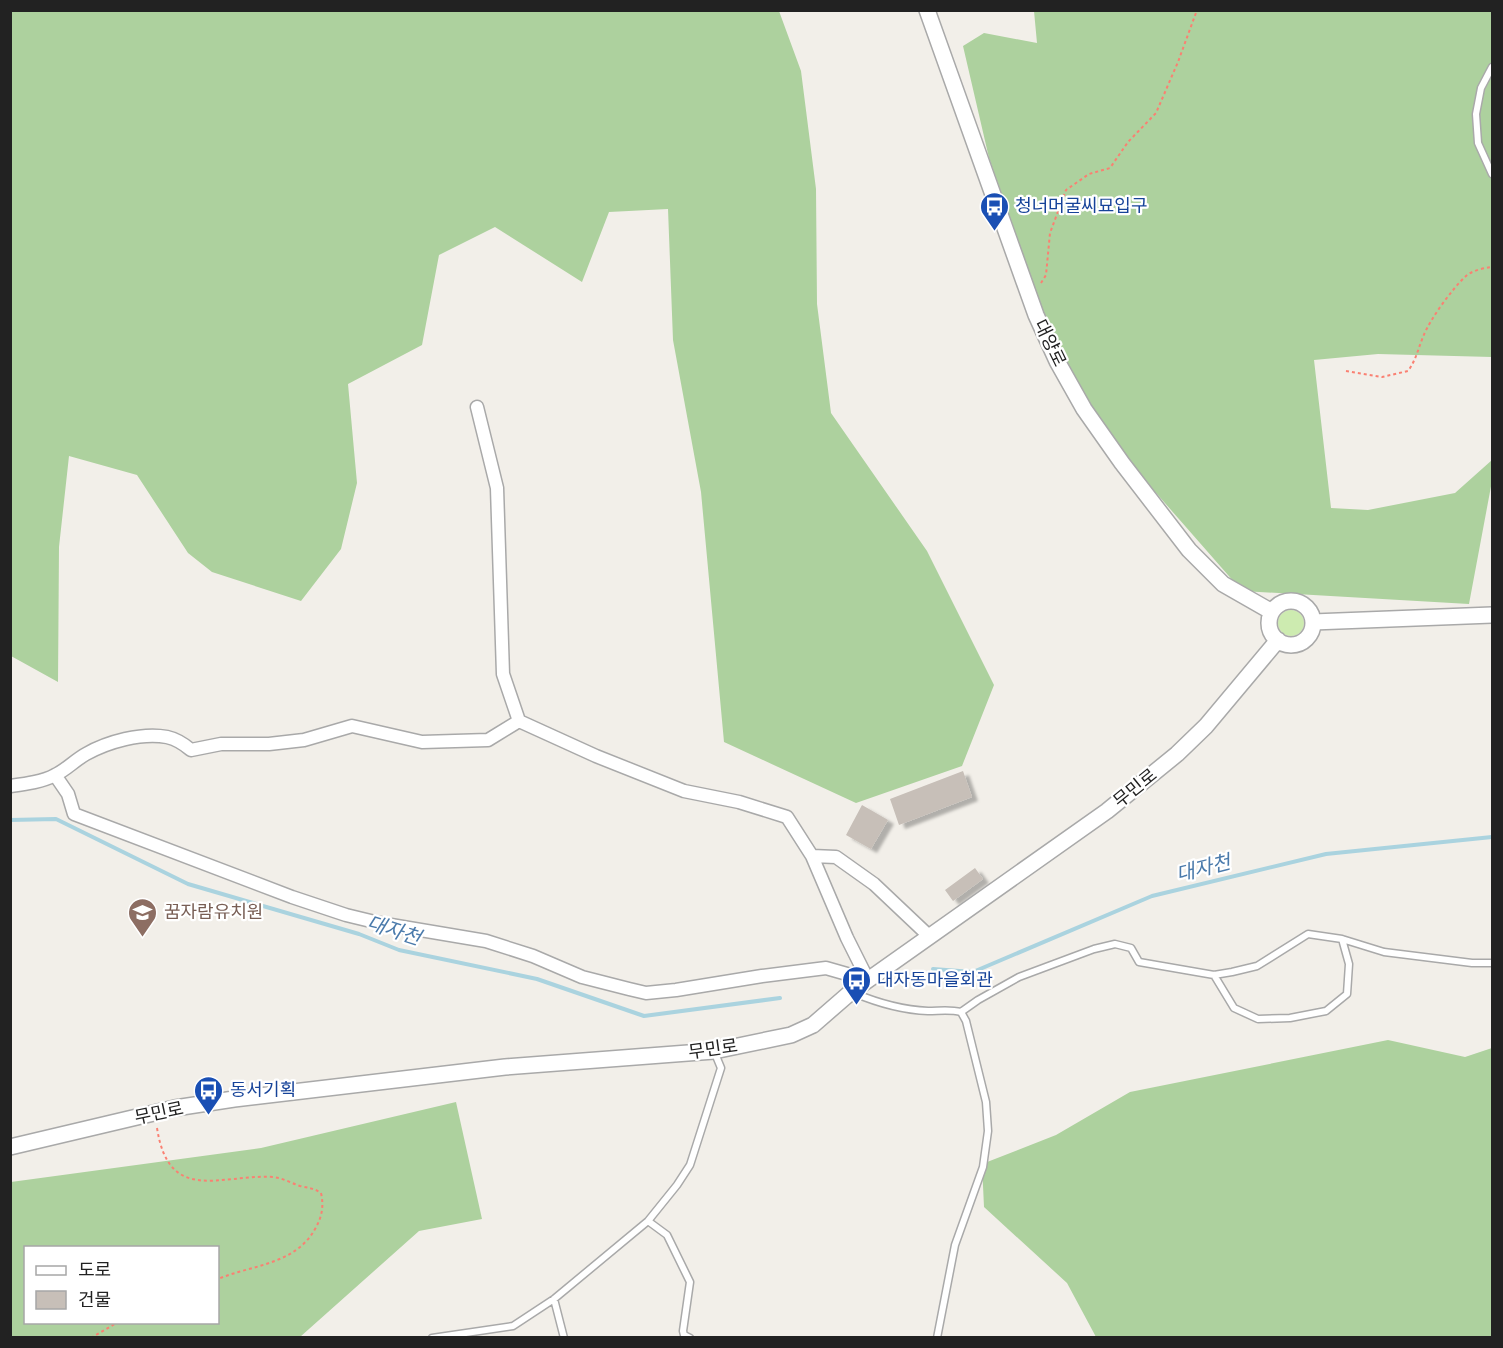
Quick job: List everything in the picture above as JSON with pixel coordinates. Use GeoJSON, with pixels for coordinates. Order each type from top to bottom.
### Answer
{"type":"FeatureCollection","features":[{"type":"Feature","properties":{"kind":"street","name":"대양로"},"geometry":{"type":"LineString","coordinates":[[927,10],[1030,300],[1057,361],[1084,409],[1189,550],[1223,584],[1272,612]]}},
{"type":"Feature","properties":{"kind":"street"},"geometry":{"type":"LineString","coordinates":[[477,406],[497,488],[503,674],[519,721],[596,756],[684,791],[739,802],[787,817],[812,856],[847,938],[868,980]]}},
{"type":"Feature","properties":{"kind":"street"},"geometry":{"type":"LineString","coordinates":[[1296,602],[1307,608],[1313,622],[1309,636],[1304,642],[1289,645],[1278,640],[1269,626],[1272,612],[1282,603],[1296,602]]}},
{"type":"Feature","properties":{"kind":"street"},"geometry":{"type":"LineString","coordinates":[[1313,622],[1492,615]]}},
{"type":"Feature","properties":{"kind":"street","name":"무민로"},"geometry":{"type":"LineString","coordinates":[[10,1148],[154,1113],[234,1099],[505,1067],[714,1051],[791,1035],[813,1024],[851,992],[1107,811],[1177,754],[1206,726],[1278,640]]}},
{"type":"Feature","properties":{"kind":"street"},"geometry":{"type":"LineString","coordinates":[[10,786],[55,775],[86,754],[107,744],[143,736],[166,737],[182,743],[191,750],[221,744],[269,744],[304,740],[352,726],[422,742],[488,740],[519,721]]}},
{"type":"Feature","properties":{"kind":"street"},"geometry":{"type":"LineString","coordinates":[[55,775],[68,794],[75,814],[292,897],[379,923],[486,941],[533,956],[582,977],[628,989],[646,993],[676,990],[826,968],[868,980]]}},
{"type":"Feature","properties":{"kind":"street"},"geometry":{"type":"LineString","coordinates":[[812,856],[836,857],[874,884],[929,936]]}},
{"type":"Feature","properties":{"kind":"lane"},"geometry":{"type":"LineString","coordinates":[[1492,67],[1481,88],[1476,114],[1478,142],[1492,174]]}},
{"type":"Feature","properties":{"kind":"lane"},"geometry":{"type":"LineString","coordinates":[[961,1012],[1019,977],[1094,949],[1115,944],[1131,948],[1139,962],[1214,975],[1257,966],[1308,934],[1342,939],[1384,952],[1472,963],[1492,963]]}},
{"type":"Feature","properties":{"kind":"lane"},"geometry":{"type":"LineString","coordinates":[[1214,975],[1234,1008],[1258,1019],[1290,1018],[1326,1011],[1347,994],[1349,964],[1342,939]]}},
{"type":"Feature","properties":{"kind":"lane"},"geometry":{"type":"LineString","coordinates":[[851,992],[903,1009],[961,1012],[966,1021],[986,1102],[988,1131],[982,1167],[955,1245],[937,1338]]}},
{"type":"Feature","properties":{"kind":"lane"},"geometry":{"type":"LineString","coordinates":[[432,1338],[513,1326],[554,1299],[648,1221],[690,1165],[721,1068],[714,1051]]}},
{"type":"Feature","properties":{"kind":"lane"},"geometry":{"type":"LineString","coordinates":[[648,1221],[667,1236],[690,1282],[683,1331],[684,1335],[690,1338]]}},
{"type":"Feature","properties":{"kind":"lane"},"geometry":{"type":"LineString","coordinates":[[554,1299],[564,1338]]}},
{"type":"Feature","properties":{"kind":"path"},"geometry":{"type":"LineString","coordinates":[[1030,300],[1046,275],[1050,233],[1066,190],[1089,174],[1110,168],[1128,142],[1156,113],[1197,10]]}},
{"type":"Feature","properties":{"kind":"path"},"geometry":{"type":"LineString","coordinates":[[1346,371],[1382,377],[1408,371],[1416,360],[1423,335],[1435,314],[1467,275],[1482,268],[1492,267]]}},
{"type":"Feature","properties":{"kind":"path"},"geometry":{"type":"LineString","coordinates":[[154,1113],[162,1152],[171,1165],[187,1177],[207,1182],[274,1178],[315,1189],[321,1193],[324,1203],[319,1223],[306,1242],[280,1260],[219,1279]]}},
{"type":"Feature","properties":{"kind":"path"},"geometry":{"type":"LineString","coordinates":[[91,1338],[116,1324]]}},
{"type":"Feature","properties":{"kind":"green space"},"geometry":{"type":"Polygon","coordinates":[[[10,11],[779,11],[801,71],[816,189],[817,304],[831,413],[927,551],[994,685],[962,766],[856,803],[724,742],[701,492],[673,340],[668,209],[609,212],[582,282],[495,227],[439,255],[422,345],[348,384],[357,483],[341,549],[301,601],[212,572],[188,553],[137,475],[69,456],[59,547],[58,682],[11,656],[10,11]]]}},
{"type":"Feature","properties":{"kind":"green space"},"geometry":{"type":"Polygon","coordinates":[[[1034,11],[1492,11],[1492,357],[1378,354],[1314,360],[1331,508],[1368,510],[1455,493],[1492,460],[1492,481],[1469,604],[1242,591],[1157,494],[1078,411],[989,158],[963,46],[984,33],[1037,43],[1034,11]]]}},
{"type":"Feature","properties":{"kind":"green space"},"geometry":{"type":"Polygon","coordinates":[[[1291,610],[1300,614],[1304,623],[1300,632],[1291,636],[1282,632],[1278,623],[1282,614],[1291,610]]]}},
{"type":"Feature","properties":{"kind":"green space"},"geometry":{"type":"Polygon","coordinates":[[[1388,1040],[1465,1057],[1492,1048],[1492,1337],[1096,1337],[1067,1283],[984,1207],[982,1164],[1056,1135],[1130,1092],[1388,1040]]]}},
{"type":"Feature","properties":{"kind":"green space"},"geometry":{"type":"Polygon","coordinates":[[[456,1102],[482,1219],[419,1231],[300,1337],[11,1337],[11,1182],[261,1148],[456,1102]]]}},
{"type":"Feature","properties":{"kind":"building"},"geometry":{"type":"Polygon","coordinates":[[[963,771],[972,797],[899,825],[890,799],[963,771]]]}},
{"type":"Feature","properties":{"kind":"building"},"geometry":{"type":"Polygon","coordinates":[[[862,805],[888,820],[871,849],[846,835],[862,805]]]}},
{"type":"Feature","properties":{"kind":"building"},"geometry":{"type":"Polygon","coordinates":[[[975,868],[983,879],[953,901],[945,890],[975,868]]]}},
{"type":"Feature","properties":{"kind":"waterway","name":"대자천"},"geometry":{"type":"LineString","coordinates":[[10,820],[56,819],[188,884],[359,934],[399,950],[537,979],[644,1016],[780,998]]}},
{"type":"Feature","properties":{"kind":"waterway","name":"대자천"},"geometry":{"type":"LineString","coordinates":[[933,969],[973,972],[1152,896],[1326,854],[1492,837]]}},
{"type":"Feature","properties":{"kind":"place","name":"청너머굴씨묘입구"},"geometry":{"type":"Point","coordinates":[994,232]}},
{"type":"Feature","properties":{"kind":"place","name":"꿈자람유치원"},"geometry":{"type":"Point","coordinates":[143,938]}},
{"type":"Feature","properties":{"kind":"place","name":"대자동마을회관"},"geometry":{"type":"Point","coordinates":[856,1006]}},
{"type":"Feature","properties":{"kind":"place","name":"동서기획"},"geometry":{"type":"Point","coordinates":[209,1116]}}]}
